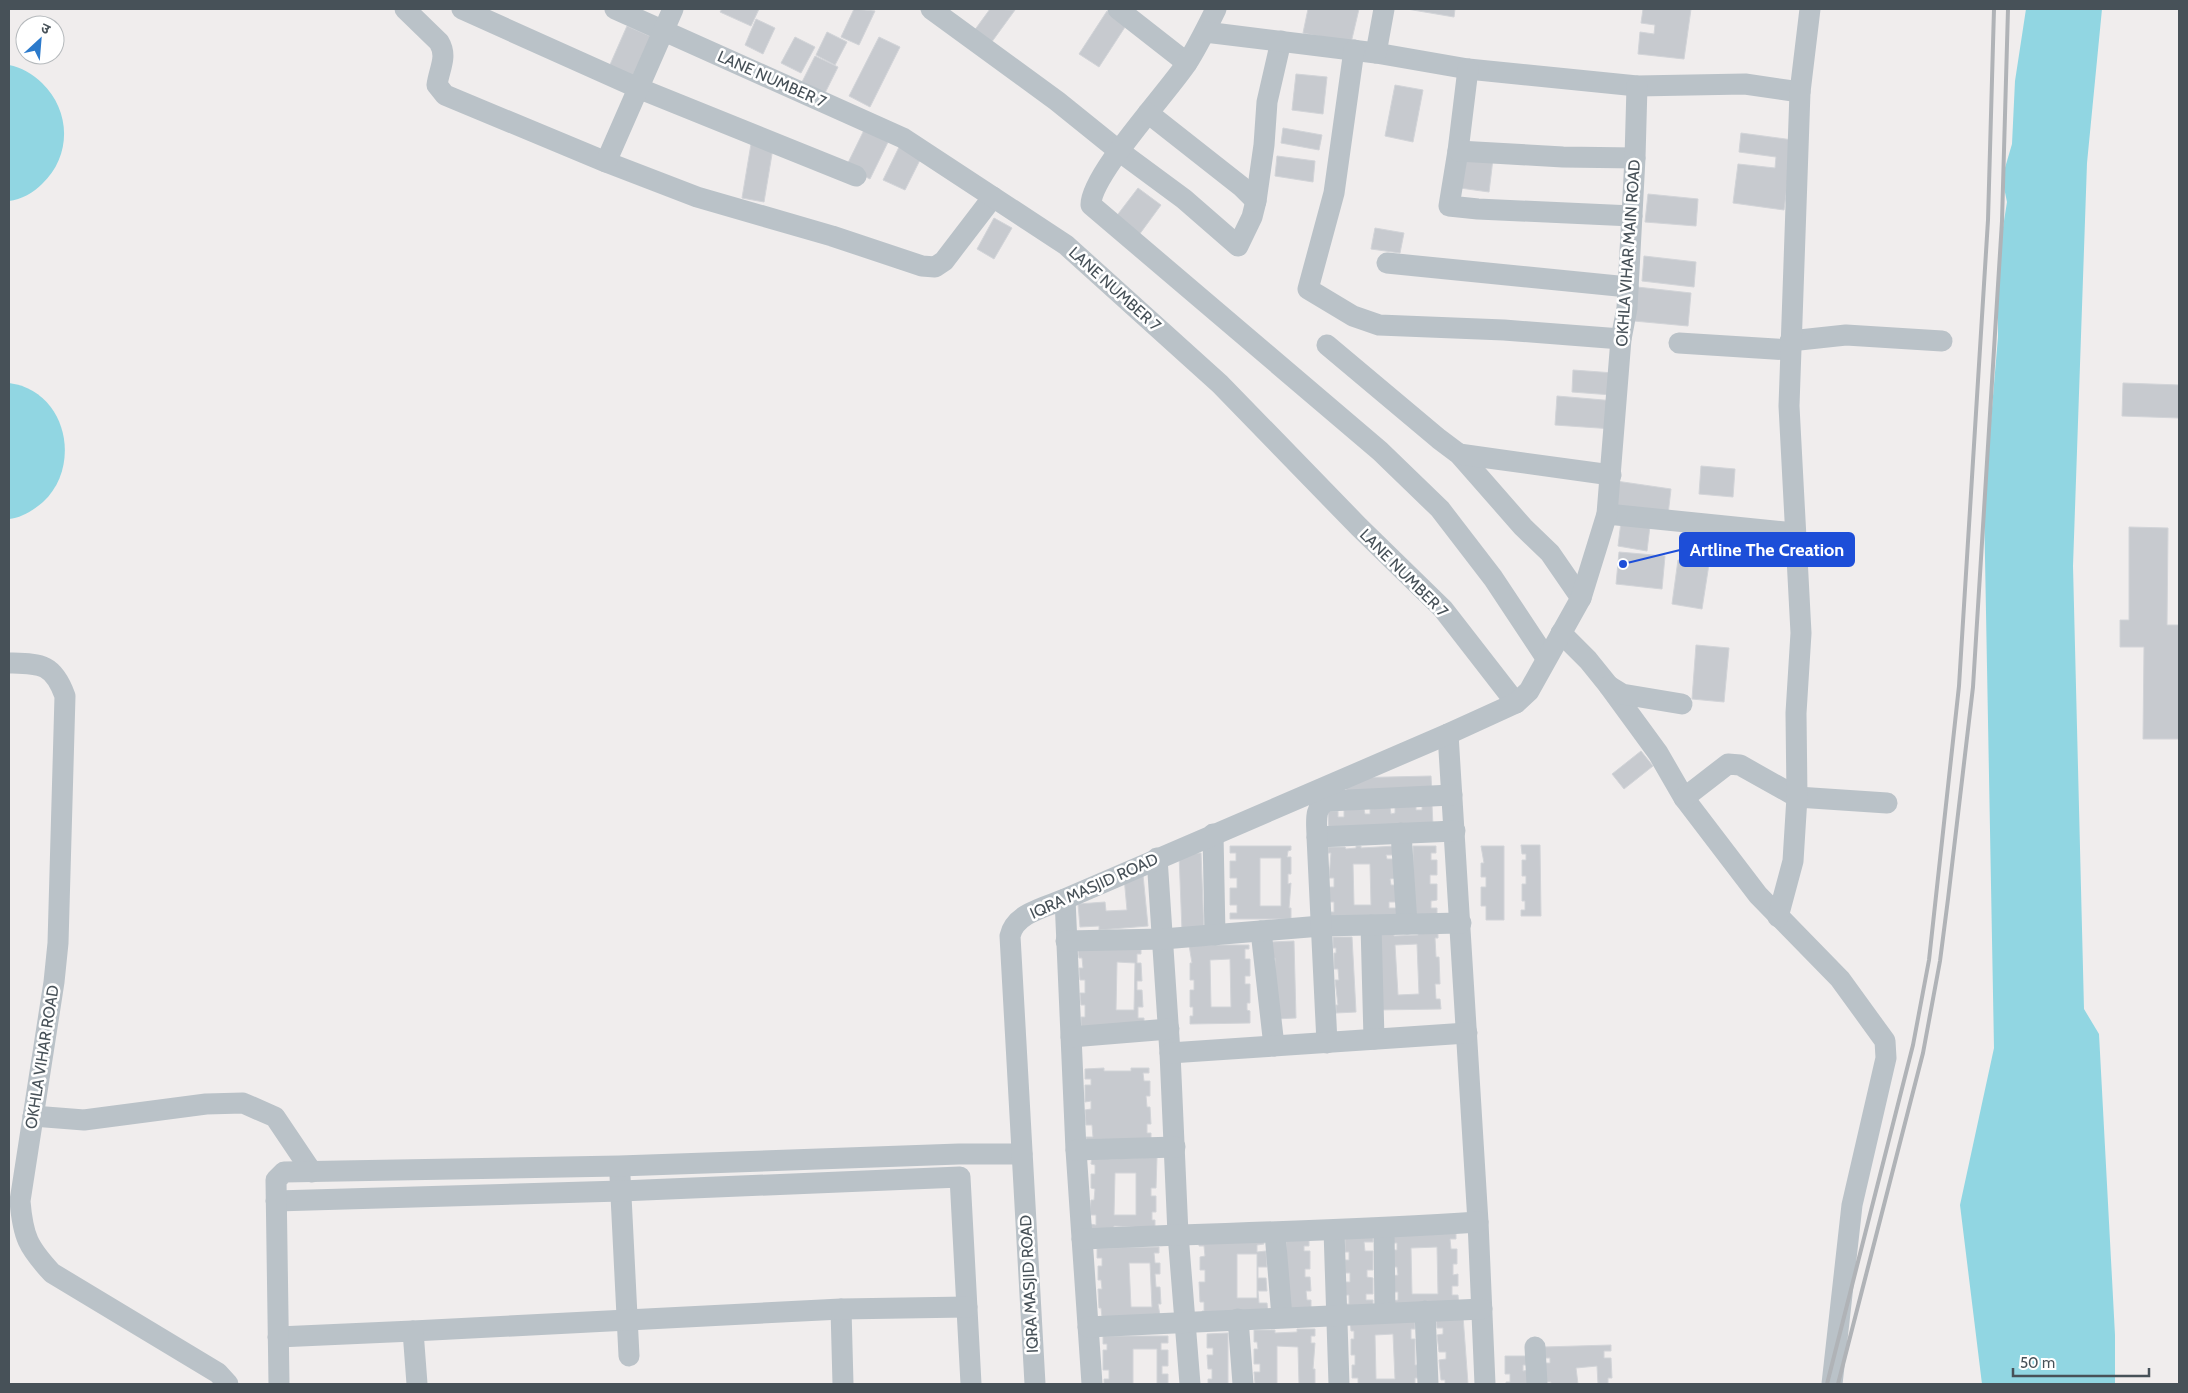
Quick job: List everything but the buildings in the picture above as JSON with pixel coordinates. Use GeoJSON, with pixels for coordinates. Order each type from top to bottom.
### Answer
{"type":"FeatureCollection","features":[{"type":"Feature","properties":{"kind":"street"},"geometry":{"type":"LineString","coordinates":[[405,9],[443,48],[443,62],[437,84],[446,95],[606,162],[696,197],[832,236],[894,258],[928,266],[935,266],[944,261],[994,197]]}},
{"type":"Feature","properties":{"kind":"street"},"geometry":{"type":"LineString","coordinates":[[462,9],[638,88],[856,176]]}},
{"type":"Feature","properties":{"kind":"street","name":"LANE NUMBER 7"},"geometry":{"type":"LineString","coordinates":[[615,9],[887,130],[914,144],[1066,245],[1220,384],[1442,609],[1516,703]]}},
{"type":"Feature","properties":{"kind":"street"},"geometry":{"type":"LineString","coordinates":[[606,162],[673,9]]}},
{"type":"Feature","properties":{"kind":"street"},"geometry":{"type":"LineString","coordinates":[[931,9],[1057,101],[1119,151],[1184,199],[1238,246],[1252,217],[1256,201],[1264,145],[1267,102],[1281,41]]}},
{"type":"Feature","properties":{"kind":"street"},"geometry":{"type":"LineString","coordinates":[[1118,9],[1187,63]]}},
{"type":"Feature","properties":{"kind":"street"},"geometry":{"type":"LineString","coordinates":[[1216,9],[1187,63],[1119,151],[1091,197],[1091,205],[1380,450],[1440,509],[1493,578],[1546,658]]}},
{"type":"Feature","properties":{"kind":"street"},"geometry":{"type":"LineString","coordinates":[[1376,53],[1384,9]]}},
{"type":"Feature","properties":{"kind":"street"},"geometry":{"type":"LineString","coordinates":[[1778,917],[1793,861],[1797,797],[1796,713],[1801,633],[1788,406],[1800,92],[1810,9]]}},
{"type":"Feature","properties":{"kind":"street"},"geometry":{"type":"LineString","coordinates":[[1205,32],[1376,53],[1468,69],[1637,86],[1745,84],[1800,92]]}},
{"type":"Feature","properties":{"kind":"street"},"geometry":{"type":"LineString","coordinates":[[1354,50],[1334,193],[1308,289],[1352,316],[1379,325],[1504,330],[1621,340]]}},
{"type":"Feature","properties":{"kind":"street"},"geometry":{"type":"LineString","coordinates":[[1468,69],[1449,206],[1632,216]]}},
{"type":"Feature","properties":{"kind":"street","name":"OKHLA VIHAR MAIN ROAD"},"geometry":{"type":"LineString","coordinates":[[1516,703],[1529,691],[1581,598],[1607,514],[1621,340],[1628,287],[1637,86]]}},
{"type":"Feature","properties":{"kind":"street"},"geometry":{"type":"LineString","coordinates":[[1148,114],[1242,187],[1256,201]]}},
{"type":"Feature","properties":{"kind":"street"},"geometry":{"type":"LineString","coordinates":[[1458,151],[1563,157],[1635,158]]}},
{"type":"Feature","properties":{"kind":"street"},"geometry":{"type":"LineString","coordinates":[[1387,263],[1628,287]]}},
{"type":"Feature","properties":{"kind":"street"},"geometry":{"type":"LineString","coordinates":[[1679,343],[1790,346],[1846,335],[1942,341]]}},
{"type":"Feature","properties":{"kind":"street"},"geometry":{"type":"LineString","coordinates":[[1327,344],[1439,440],[1459,454],[1523,527],[1550,553],[1581,598]]}},
{"type":"Feature","properties":{"kind":"street"},"geometry":{"type":"LineString","coordinates":[[1459,454],[1611,476]]}},
{"type":"Feature","properties":{"kind":"street"},"geometry":{"type":"LineString","coordinates":[[1607,514],[1795,533]]}},
{"type":"Feature","properties":{"kind":"street"},"geometry":{"type":"LineString","coordinates":[[1562,633],[1588,660],[1609,686],[1658,753],[1684,798],[1758,895],[1778,917],[1815,951],[1840,979],[1885,1041],[1887,1049],[1852,1205],[1832,1384]]}},
{"type":"Feature","properties":{"kind":"street","name":"OKHLA VIHAR ROAD"},"geometry":{"type":"LineString","coordinates":[[9,663],[32,664],[46,668],[58,678],[65,696],[58,942],[54,982],[20,1201],[25,1237],[34,1253],[52,1273],[218,1373],[228,1384]]}},
{"type":"Feature","properties":{"kind":"street"},"geometry":{"type":"LineString","coordinates":[[1609,686],[1622,694],[1682,704]]}},
{"type":"Feature","properties":{"kind":"street","name":"IQRA MASJID ROAD"},"geometry":{"type":"LineString","coordinates":[[1034,1384],[1010,936],[1012,926],[1020,919],[1157,858],[1448,734],[1516,703]]}},
{"type":"Feature","properties":{"kind":"street"},"geometry":{"type":"LineString","coordinates":[[1448,734],[1478,1222],[1485,1384]]}},
{"type":"Feature","properties":{"kind":"street"},"geometry":{"type":"LineString","coordinates":[[1684,798],[1720,769],[1732,763],[1740,765],[1797,797],[1887,803]]}},
{"type":"Feature","properties":{"kind":"street"},"geometry":{"type":"LineString","coordinates":[[1327,1043],[1317,837],[1317,813],[1322,803],[1328,801],[1452,795]]}},
{"type":"Feature","properties":{"kind":"street"},"geometry":{"type":"LineString","coordinates":[[1317,837],[1455,831]]}},
{"type":"Feature","properties":{"kind":"street"},"geometry":{"type":"LineString","coordinates":[[1213,834],[1215,935]]}},
{"type":"Feature","properties":{"kind":"street"},"geometry":{"type":"LineString","coordinates":[[1401,834],[1407,924]]}},
{"type":"Feature","properties":{"kind":"street"},"geometry":{"type":"LineString","coordinates":[[1157,858],[1169,1029],[1178,1234],[1190,1384]]}},
{"type":"Feature","properties":{"kind":"street"},"geometry":{"type":"LineString","coordinates":[[1065,899],[1076,1150],[1092,1384]]}},
{"type":"Feature","properties":{"kind":"street"},"geometry":{"type":"LineString","coordinates":[[1066,941],[1163,939],[1321,926],[1460,923]]}},
{"type":"Feature","properties":{"kind":"street"},"geometry":{"type":"LineString","coordinates":[[1371,925],[1374,1039]]}},
{"type":"Feature","properties":{"kind":"street"},"geometry":{"type":"LineString","coordinates":[[1261,931],[1274,1046]]}},
{"type":"Feature","properties":{"kind":"street"},"geometry":{"type":"LineString","coordinates":[[1071,1037],[1169,1029]]}},
{"type":"Feature","properties":{"kind":"street"},"geometry":{"type":"LineString","coordinates":[[1170,1053],[1467,1033]]}},
{"type":"Feature","properties":{"kind":"street"},"geometry":{"type":"LineString","coordinates":[[33,1116],[91,1120],[206,1104],[242,1103],[275,1118],[312,1172]]}},
{"type":"Feature","properties":{"kind":"street"},"geometry":{"type":"LineString","coordinates":[[1076,1150],[1175,1146]]}},
{"type":"Feature","properties":{"kind":"street"},"geometry":{"type":"LineString","coordinates":[[279,1384],[276,1180],[284,1172],[619,1166],[958,1154],[1022,1154]]}},
{"type":"Feature","properties":{"kind":"street"},"geometry":{"type":"LineString","coordinates":[[619,1166],[629,1356]]}},
{"type":"Feature","properties":{"kind":"street"},"geometry":{"type":"LineString","coordinates":[[276,1201],[621,1191],[960,1177],[971,1384]]}},
{"type":"Feature","properties":{"kind":"street"},"geometry":{"type":"LineString","coordinates":[[1082,1239],[1178,1234],[1384,1229],[1478,1222]]}},
{"type":"Feature","properties":{"kind":"street"},"geometry":{"type":"LineString","coordinates":[[1384,1229],[1385,1313]]}},
{"type":"Feature","properties":{"kind":"street"},"geometry":{"type":"LineString","coordinates":[[1334,1230],[1339,1384]]}},
{"type":"Feature","properties":{"kind":"street"},"geometry":{"type":"LineString","coordinates":[[1275,1233],[1282,1317]]}},
{"type":"Feature","properties":{"kind":"street"},"geometry":{"type":"LineString","coordinates":[[278,1337],[628,1322],[841,1309],[967,1307]]}},
{"type":"Feature","properties":{"kind":"street"},"geometry":{"type":"LineString","coordinates":[[841,1309],[843,1384]]}},
{"type":"Feature","properties":{"kind":"street"},"geometry":{"type":"LineString","coordinates":[[1088,1327],[1337,1314],[1482,1309]]}},
{"type":"Feature","properties":{"kind":"street"},"geometry":{"type":"LineString","coordinates":[[1425,1311],[1428,1384]]}},
{"type":"Feature","properties":{"kind":"street"},"geometry":{"type":"LineString","coordinates":[[1238,1319],[1243,1384]]}},
{"type":"Feature","properties":{"kind":"street"},"geometry":{"type":"LineString","coordinates":[[413,1331],[417,1384]]}},
{"type":"Feature","properties":{"kind":"street"},"geometry":{"type":"LineString","coordinates":[[1535,1347],[1537,1384]]}},
{"type":"Feature","properties":{"kind":"water"},"geometry":{"type":"Polygon","coordinates":[[[2026,9],[2102,9],[2087,163],[2073,566],[2084,1009],[2099,1034],[2115,1335],[2115,1384],[1982,1384],[1960,1205],[1994,1048],[1984,503],[1998,337],[1998,259],[2007,202],[2002,178],[2012,144],[2015,81],[2026,9]]]}},
{"type":"Feature","properties":{"kind":"water"},"geometry":{"type":"Polygon","coordinates":[[[9,65],[18,67],[31,74],[52,94],[63,120],[64,133],[63,147],[52,173],[31,193],[9,201],[9,65]]]}},
{"type":"Feature","properties":{"kind":"water"},"geometry":{"type":"Polygon","coordinates":[[[9,383],[28,389],[44,399],[55,414],[62,431],[65,450],[63,469],[55,487],[43,502],[27,513],[9,519],[9,383]]]}},
{"type":"Feature","properties":{"kind":"railway"},"geometry":{"type":"LineString","coordinates":[[1827,1384],[1913,1045],[1929,960],[1959,686],[1988,220],[1994,9]]}},
{"type":"Feature","properties":{"kind":"railway"},"geometry":{"type":"LineString","coordinates":[[1838,1384],[1923,1053],[1940,961],[1948,899],[1973,687],[2002,221],[2008,9]]}},
{"type":"Feature","properties":{"kind":"place","name":"Artline The Creation"},"geometry":{"type":"Point","coordinates":[1623,564]}}]}
